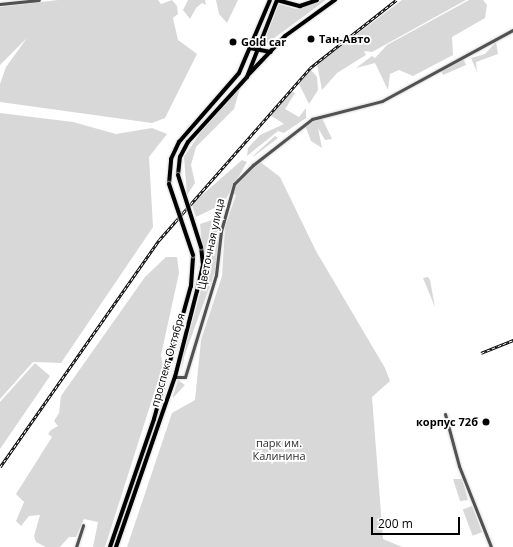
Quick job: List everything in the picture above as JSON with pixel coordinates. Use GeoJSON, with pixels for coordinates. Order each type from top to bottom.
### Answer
{"type":"FeatureCollection","features":[{"type":"Feature","properties":{"kind":"main road"},"geometry":{"type":"LineString","coordinates":[[270,0],[250,48],[257,52],[270,52]]}},
{"type":"Feature","properties":{"kind":"main road"},"geometry":{"type":"LineString","coordinates":[[247,76],[277,0],[300,6],[317,0]]}},
{"type":"Feature","properties":{"kind":"main road"},"geometry":{"type":"LineString","coordinates":[[247,76],[270,52],[309,17],[335,0]]}},
{"type":"Feature","properties":{"kind":"main road","name":"проспект Октября"},"geometry":{"type":"LineString","coordinates":[[110,547],[156,412],[191,286],[193,255],[169,184],[171,159],[179,142],[239,73],[250,48]]}},
{"type":"Feature","properties":{"kind":"main road","name":"проспект Октября"},"geometry":{"type":"LineString","coordinates":[[116,547],[174,377],[197,291],[202,264],[201,247],[178,175],[180,157],[188,142],[247,76]]}},
{"type":"Feature","properties":{"kind":"street"},"geometry":{"type":"LineString","coordinates":[[0,4],[39,0]]}},
{"type":"Feature","properties":{"kind":"street","name":"Цветочная улица"},"geometry":{"type":"LineString","coordinates":[[174,377],[185,377],[216,275],[221,230],[234,184],[253,165],[312,119],[382,102],[513,30]]}},
{"type":"Feature","properties":{"kind":"street"},"geometry":{"type":"LineString","coordinates":[[445,414],[459,466],[491,547]]}},
{"type":"Feature","properties":{"kind":"street"},"geometry":{"type":"LineString","coordinates":[[76,547],[83,526]]}},
{"type":"Feature","properties":{"kind":"green space"},"geometry":{"type":"Polygon","coordinates":[[[58,0],[158,0],[161,4],[172,0],[177,6],[178,14],[173,18],[178,40],[197,54],[165,118],[152,123],[0,102],[0,84],[6,67],[27,38],[0,65],[0,7],[58,0]]]}},
{"type":"Feature","properties":{"kind":"green space"},"geometry":{"type":"Polygon","coordinates":[[[188,0],[205,0],[206,5],[202,3],[196,8],[190,19],[183,10],[188,0]]]}},
{"type":"Feature","properties":{"kind":"green space"},"geometry":{"type":"Polygon","coordinates":[[[216,0],[238,0],[227,23],[219,14],[216,0]]]}},
{"type":"Feature","properties":{"kind":"green space"},"geometry":{"type":"Polygon","coordinates":[[[321,0],[326,0],[262,47],[279,4],[296,9],[321,0]]]}},
{"type":"Feature","properties":{"kind":"green space"},"geometry":{"type":"Polygon","coordinates":[[[402,0],[466,0],[372,52],[364,51],[366,55],[337,73],[322,90],[317,64],[402,0]]]}},
{"type":"Feature","properties":{"kind":"green space"},"geometry":{"type":"Polygon","coordinates":[[[469,0],[483,0],[487,5],[485,18],[452,37],[453,55],[413,76],[399,70],[390,74],[388,90],[375,63],[356,68],[372,56],[375,58],[387,45],[469,0]]]}},
{"type":"Feature","properties":{"kind":"green space"},"geometry":{"type":"Polygon","coordinates":[[[496,42],[498,54],[476,62],[477,72],[471,58],[485,54],[496,42]]]}},
{"type":"Feature","properties":{"kind":"green space"},"geometry":{"type":"Polygon","coordinates":[[[463,58],[466,65],[443,75],[441,70],[463,58]]]}},
{"type":"Feature","properties":{"kind":"green space"},"geometry":{"type":"Polygon","coordinates":[[[311,70],[317,77],[318,90],[309,104],[299,84],[311,70]]]}},
{"type":"Feature","properties":{"kind":"green space"},"geometry":{"type":"Polygon","coordinates":[[[240,88],[234,109],[196,147],[191,165],[195,183],[187,195],[184,157],[200,133],[240,88]]]}},
{"type":"Feature","properties":{"kind":"green space"},"geometry":{"type":"Polygon","coordinates":[[[291,91],[295,93],[285,109],[299,117],[306,108],[306,118],[284,133],[278,131],[247,156],[248,148],[260,135],[284,124],[270,115],[291,91]]]}},
{"type":"Feature","properties":{"kind":"green space"},"geometry":{"type":"Polygon","coordinates":[[[0,113],[73,122],[116,134],[152,128],[167,134],[149,157],[153,227],[61,363],[33,362],[0,399],[0,113]]]}},
{"type":"Feature","properties":{"kind":"green space"},"geometry":{"type":"Polygon","coordinates":[[[322,118],[332,139],[325,140],[318,128],[322,148],[311,141],[305,125],[322,118]]]}},
{"type":"Feature","properties":{"kind":"green space"},"geometry":{"type":"Polygon","coordinates":[[[275,136],[278,138],[253,157],[254,155],[275,136]]]}},
{"type":"Feature","properties":{"kind":"green space"},"geometry":{"type":"Polygon","coordinates":[[[242,160],[247,162],[223,204],[196,217],[192,205],[194,202],[242,160]]]}},
{"type":"Feature","properties":{"kind":"green space","name":"парк им. Калинина"},"geometry":{"type":"Polygon","coordinates":[[[259,161],[280,177],[316,251],[385,368],[390,381],[372,397],[383,539],[402,547],[127,547],[172,413],[195,400],[201,340],[222,276],[225,227],[236,195],[233,194],[236,184],[259,161]]]}},
{"type":"Feature","properties":{"kind":"green space"},"geometry":{"type":"Polygon","coordinates":[[[221,217],[215,272],[184,357],[182,374],[183,356],[205,275],[200,224],[221,217]]]}},
{"type":"Feature","properties":{"kind":"green space"},"geometry":{"type":"Polygon","coordinates":[[[166,257],[177,257],[179,273],[161,355],[163,365],[105,547],[93,547],[98,522],[84,519],[76,537],[69,537],[60,547],[46,547],[36,542],[34,536],[40,515],[29,516],[21,526],[16,521],[24,502],[16,494],[52,437],[48,434],[51,430],[58,426],[54,421],[59,413],[61,396],[145,277],[166,257]]]}},
{"type":"Feature","properties":{"kind":"green space"},"geometry":{"type":"Polygon","coordinates":[[[428,277],[430,280],[435,307],[423,278],[428,277]]]}},
{"type":"Feature","properties":{"kind":"green space"},"geometry":{"type":"Polygon","coordinates":[[[35,363],[50,376],[0,449],[0,402],[35,363]]]}},
{"type":"Feature","properties":{"kind":"green space"},"geometry":{"type":"Polygon","coordinates":[[[178,380],[185,385],[173,398],[173,396],[178,380]]]}},
{"type":"Feature","properties":{"kind":"green space"},"geometry":{"type":"Polygon","coordinates":[[[453,479],[462,479],[468,500],[460,501],[453,479]]]}},
{"type":"Feature","properties":{"kind":"green space"},"geometry":{"type":"Polygon","coordinates":[[[472,506],[482,532],[473,536],[463,510],[472,506]]]}},
{"type":"Feature","properties":{"kind":"railway"},"geometry":{"type":"LineString","coordinates":[[0,467],[159,240],[310,68],[396,0]]}},
{"type":"Feature","properties":{"kind":"railway"},"geometry":{"type":"LineString","coordinates":[[481,353],[513,340]]}},
{"type":"Feature","properties":{"kind":"place","name":"Тан-Авто"},"geometry":{"type":"Point","coordinates":[311,39]}},
{"type":"Feature","properties":{"kind":"place","name":"Gold car"},"geometry":{"type":"Point","coordinates":[233,42]}},
{"type":"Feature","properties":{"kind":"place","name":"корпус 72б"},"geometry":{"type":"Point","coordinates":[486,422]}}]}
